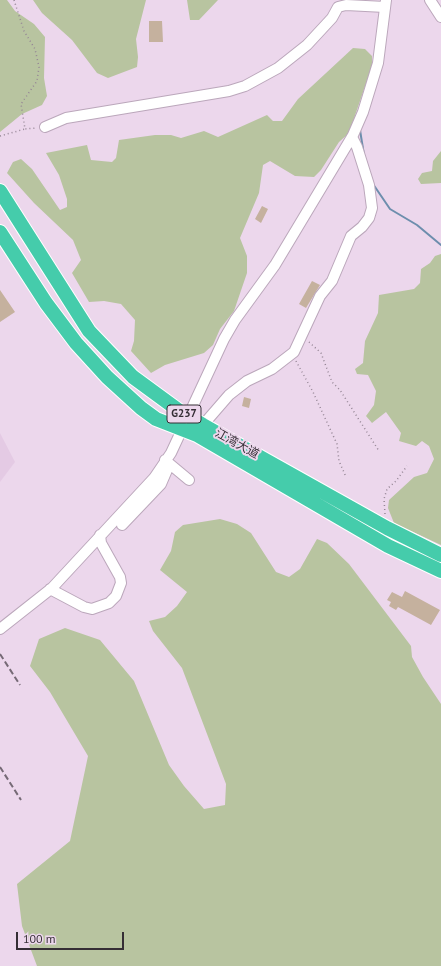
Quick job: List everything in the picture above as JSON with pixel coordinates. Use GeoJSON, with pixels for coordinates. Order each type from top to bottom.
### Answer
{"type":"FeatureCollection","features":[{"type":"Feature","properties":{"kind":"highway","name":"江湾大道"},"geometry":{"type":"LineString","coordinates":[[0,192],[90,331],[133,377],[187,416],[387,528],[441,555]]}},
{"type":"Feature","properties":{"kind":"highway","name":"江湾大道"},"geometry":{"type":"LineString","coordinates":[[0,232],[46,303],[76,343],[107,377],[141,408],[156,419],[180,430],[197,435],[388,546],[441,571]]}},
{"type":"Feature","properties":{"kind":"street"},"geometry":{"type":"LineString","coordinates":[[430,0],[441,18]]}},
{"type":"Feature","properties":{"kind":"street"},"geometry":{"type":"LineString","coordinates":[[0,629],[50,589],[154,478],[171,453],[212,361],[235,320],[275,266],[352,137],[363,112],[378,64],[385,4],[346,6],[336,4],[332,18],[307,45],[278,68],[245,86],[229,91],[66,118],[45,127]]}},
{"type":"Feature","properties":{"kind":"street"},"geometry":{"type":"LineString","coordinates":[[180,430],[203,425],[228,395],[247,381],[272,369],[294,352],[320,296],[332,281],[352,236],[369,218],[372,208],[369,185],[357,147],[352,137]]}},
{"type":"Feature","properties":{"kind":"street"},"geometry":{"type":"LineString","coordinates":[[166,460],[189,480]]}},
{"type":"Feature","properties":{"kind":"street"},"geometry":{"type":"LineString","coordinates":[[122,525],[161,484],[167,470],[166,460]]}},
{"type":"Feature","properties":{"kind":"street"},"geometry":{"type":"LineString","coordinates":[[50,589],[84,607],[92,609],[109,603],[116,596],[121,583],[120,577],[100,543],[100,535]]}},
{"type":"Feature","properties":{"kind":"path"},"geometry":{"type":"LineString","coordinates":[[14,0],[24,31],[35,49],[39,67],[37,80],[21,104],[25,130]]}},
{"type":"Feature","properties":{"kind":"path"},"geometry":{"type":"LineString","coordinates":[[0,136],[45,127]]}},
{"type":"Feature","properties":{"kind":"path"},"geometry":{"type":"LineString","coordinates":[[301,335],[321,353],[332,382],[340,390],[379,451]]}},
{"type":"Feature","properties":{"kind":"path"},"geometry":{"type":"LineString","coordinates":[[291,354],[313,392],[337,444],[339,461],[346,477]]}},
{"type":"Feature","properties":{"kind":"path"},"geometry":{"type":"LineString","coordinates":[[387,528],[384,499],[387,489],[396,481],[406,466]]}},
{"type":"Feature","properties":{"kind":"shaded area"},"geometry":{"type":"Polygon","coordinates":[[[0,433],[15,462],[0,482],[0,433]]]}},
{"type":"Feature","properties":{"kind":"green space"},"geometry":{"type":"Polygon","coordinates":[[[0,0],[7,0],[15,11],[34,24],[45,37],[44,78],[47,96],[42,105],[22,114],[0,132],[0,0]]]}},
{"type":"Feature","properties":{"kind":"green space"},"geometry":{"type":"Polygon","coordinates":[[[33,0],[146,0],[136,39],[138,57],[137,67],[108,78],[97,73],[72,40],[42,13],[33,0]]]}},
{"type":"Feature","properties":{"kind":"green space"},"geometry":{"type":"Polygon","coordinates":[[[187,0],[218,0],[199,20],[190,20],[187,0]]]}},
{"type":"Feature","properties":{"kind":"green space"},"geometry":{"type":"Polygon","coordinates":[[[353,48],[365,49],[372,56],[372,66],[349,133],[339,142],[321,170],[314,177],[295,176],[270,161],[263,165],[259,193],[240,238],[247,256],[247,273],[234,311],[220,329],[213,345],[204,353],[165,365],[151,373],[131,351],[134,341],[135,320],[121,304],[104,301],[89,302],[72,273],[81,260],[73,240],[34,203],[7,173],[13,162],[21,159],[32,169],[60,210],[67,207],[67,199],[59,175],[46,153],[87,145],[91,160],[112,162],[116,158],[119,140],[155,135],[171,135],[181,138],[204,131],[218,137],[267,115],[273,121],[282,121],[298,99],[353,48]]]}},
{"type":"Feature","properties":{"kind":"green space"},"geometry":{"type":"Polygon","coordinates":[[[441,151],[441,183],[421,184],[418,179],[422,173],[432,171],[433,161],[441,151]]]}},
{"type":"Feature","properties":{"kind":"green space"},"geometry":{"type":"Polygon","coordinates":[[[441,254],[441,545],[394,523],[388,508],[389,500],[414,477],[427,473],[434,459],[429,446],[422,441],[416,446],[399,441],[401,433],[386,412],[372,423],[366,416],[374,405],[376,391],[368,375],[357,374],[355,369],[363,363],[365,341],[378,313],[379,295],[414,289],[420,283],[421,269],[430,263],[435,256],[441,254]]]}},
{"type":"Feature","properties":{"kind":"green space"},"geometry":{"type":"Polygon","coordinates":[[[220,519],[237,524],[251,533],[276,572],[289,577],[300,569],[317,539],[327,543],[349,564],[411,646],[412,657],[441,704],[441,966],[37,966],[22,926],[17,884],[70,841],[88,756],[50,692],[30,666],[39,639],[65,628],[100,640],[134,681],[169,765],[184,786],[204,809],[225,805],[226,784],[182,668],[153,631],[149,621],[165,617],[177,606],[187,592],[160,570],[171,551],[175,532],[183,525],[220,519]]]}},
{"type":"Feature","properties":{"kind":"building"},"geometry":{"type":"Polygon","coordinates":[[[149,21],[162,21],[163,42],[149,42],[149,21]]]}},
{"type":"Feature","properties":{"kind":"building"},"geometry":{"type":"Polygon","coordinates":[[[262,206],[268,209],[261,223],[255,219],[262,206]]]}},
{"type":"Feature","properties":{"kind":"building"},"geometry":{"type":"Polygon","coordinates":[[[312,281],[320,285],[306,308],[299,304],[312,281]]]}},
{"type":"Feature","properties":{"kind":"building"},"geometry":{"type":"Polygon","coordinates":[[[0,290],[15,312],[0,322],[0,290]]]}},
{"type":"Feature","properties":{"kind":"building"},"geometry":{"type":"Polygon","coordinates":[[[244,397],[251,399],[249,408],[242,406],[244,397]]]}},
{"type":"Feature","properties":{"kind":"building"},"geometry":{"type":"Polygon","coordinates":[[[405,591],[440,610],[431,625],[398,607],[396,610],[389,606],[391,602],[387,600],[392,592],[402,597],[405,591]]]}},
{"type":"Feature","properties":{"kind":"waterway"},"geometry":{"type":"LineString","coordinates":[[360,130],[364,155]]}},
{"type":"Feature","properties":{"kind":"waterway"},"geometry":{"type":"LineString","coordinates":[[373,184],[390,209],[417,225],[441,245]]}},
{"type":"Feature","properties":{"kind":"railway"},"geometry":{"type":"LineString","coordinates":[[0,654],[20,685]]}},
{"type":"Feature","properties":{"kind":"railway"},"geometry":{"type":"LineString","coordinates":[[0,767],[21,800]]}}]}
